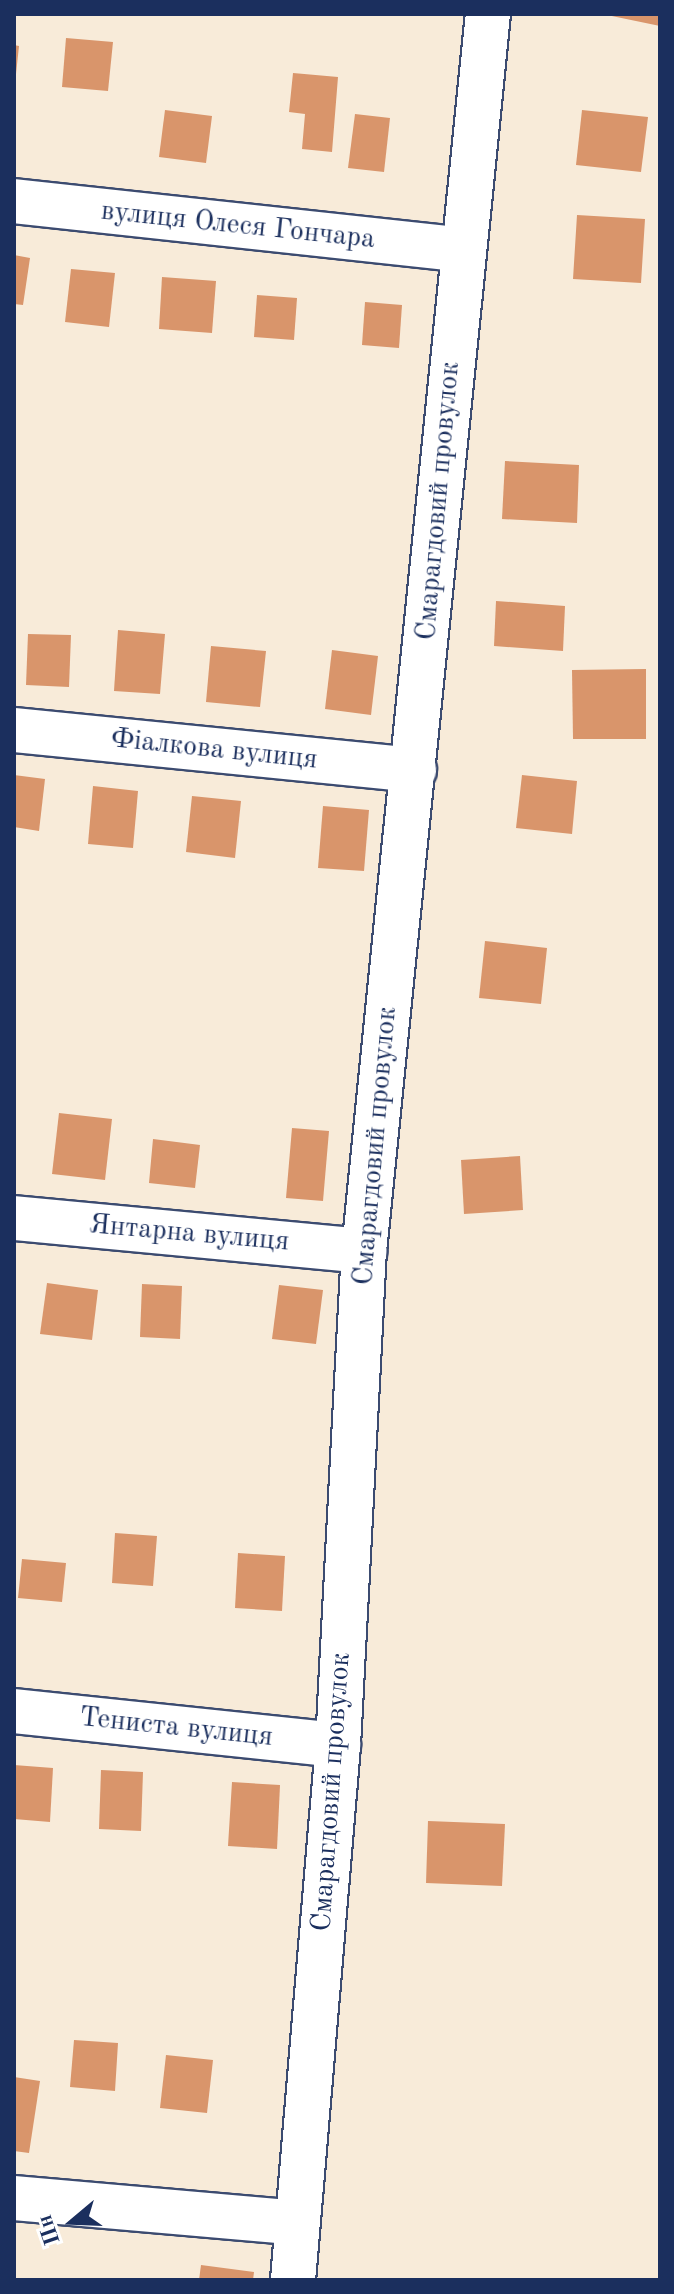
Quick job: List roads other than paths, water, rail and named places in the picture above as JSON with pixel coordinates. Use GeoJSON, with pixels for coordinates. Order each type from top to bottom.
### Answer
{"type":"FeatureCollection","features":[{"type":"Feature","properties":{"kind":"street","name":"Смарагдовий провулок"},"geometry":{"type":"LineString","coordinates":[[293,2280],[338,1745],[364,1251],[488,14]]}},
{"type":"Feature","properties":{"kind":"street","name":"вулиця Олеся Гончара"},"geometry":{"type":"LineString","coordinates":[[14,201],[463,250]]}},
{"type":"Feature","properties":{"kind":"street","name":"Фіалкова вулиця"},"geometry":{"type":"LineString","coordinates":[[14,730],[414,770]]}},
{"type":"Feature","properties":{"kind":"street","name":"Янтарна вулиця"},"geometry":{"type":"LineString","coordinates":[[14,1218],[364,1251]]}},
{"type":"Feature","properties":{"kind":"street","name":"Тениста вулиця"},"geometry":{"type":"LineString","coordinates":[[14,1711],[338,1745]]}},
{"type":"Feature","properties":{"kind":"street"},"geometry":{"type":"LineString","coordinates":[[14,2198],[297,2223]]}}]}
